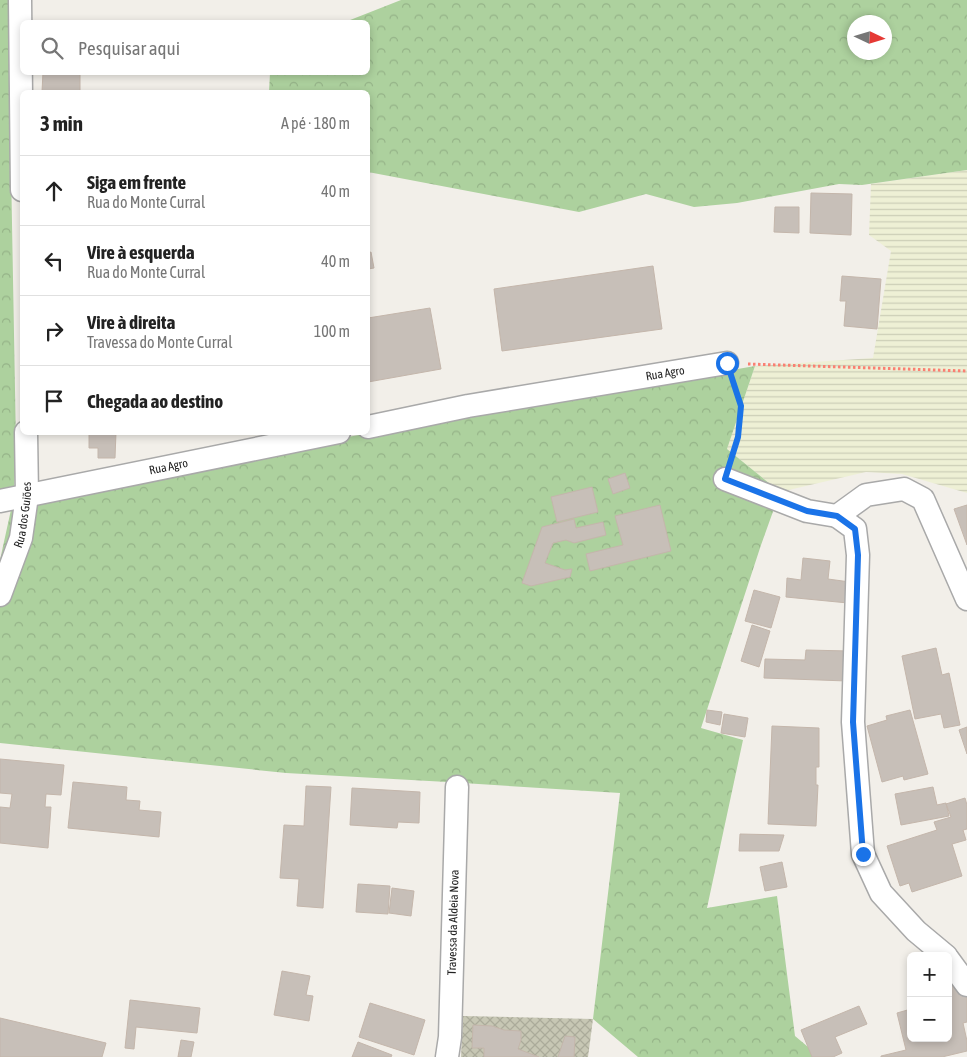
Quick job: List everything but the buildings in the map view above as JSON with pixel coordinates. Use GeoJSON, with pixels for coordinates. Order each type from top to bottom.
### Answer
{"type":"FeatureCollection","features":[{"type":"Feature","properties":{"kind":"street"},"geometry":{"type":"LineString","coordinates":[[20,0],[20,20]]}},
{"type":"Feature","properties":{"kind":"street"},"geometry":{"type":"LineString","coordinates":[[21,75],[21,90]]}},
{"type":"Feature","properties":{"kind":"street","name":"Rua Agro"},"geometry":{"type":"LineString","coordinates":[[370,427],[468,406],[727,363]]}},
{"type":"Feature","properties":{"kind":"street","name":"Rua dos Guiões"},"geometry":{"type":"LineString","coordinates":[[0,595],[21,538],[26,496],[26,435]]}},
{"type":"Feature","properties":{"kind":"street","name":"Rua Agro"},"geometry":{"type":"LineString","coordinates":[[0,501],[324,435]]}},
{"type":"Feature","properties":{"kind":"street"},"geometry":{"type":"LineString","coordinates":[[725,479],[807,511],[837,516],[855,529],[858,555],[853,722],[863,854],[880,893],[916,931],[941,952]]}},
{"type":"Feature","properties":{"kind":"street"},"geometry":{"type":"LineString","coordinates":[[837,516],[866,494],[904,489],[923,499],[967,599]]}},
{"type":"Feature","properties":{"kind":"street","name":"Travessa da Aldeia Nova"},"geometry":{"type":"LineString","coordinates":[[447,1057],[450,1037],[457,787]]}},
{"type":"Feature","properties":{"kind":"street"},"geometry":{"type":"LineString","coordinates":[[952,964],[967,985]]}},
{"type":"Feature","properties":{"kind":"path"},"geometry":{"type":"LineString","coordinates":[[725,479],[738,437],[741,406],[727,363],[967,371]]}},
{"type":"Feature","properties":{"kind":"shaded area"},"geometry":{"type":"Polygon","coordinates":[[[967,170],[967,493],[902,474],[866,472],[780,492],[727,449],[755,366],[873,358],[891,251],[869,235],[871,184],[967,170]]]}},
{"type":"Feature","properties":{"kind":"shaded area"},"geometry":{"type":"Polygon","coordinates":[[[463,1016],[593,1019],[588,1057],[461,1057],[463,1016]]]}},
{"type":"Feature","properties":{"kind":"green space"},"geometry":{"type":"Polygon","coordinates":[[[0,0],[8,0],[16,445],[14,495],[359,435],[370,435],[370,433],[755,366],[727,449],[780,492],[701,728],[743,740],[707,908],[777,896],[795,1036],[820,1057],[638,1057],[593,1019],[620,793],[286,773],[0,743],[0,560],[14,496],[0,496],[0,0]]]}},
{"type":"Feature","properties":{"kind":"green space"},"geometry":{"type":"Polygon","coordinates":[[[401,0],[967,0],[967,170],[862,185],[839,184],[737,203],[694,207],[646,194],[579,212],[370,172],[370,90],[269,90],[270,75],[370,75],[370,20],[350,20],[401,0]]]}},
{"type":"Feature","properties":{"kind":"route"},"geometry":{"type":"LineString","coordinates":[[727,363],[741,406],[738,437],[725,479],[807,511],[837,516],[855,529],[858,555],[853,722],[863,854]]}}]}
